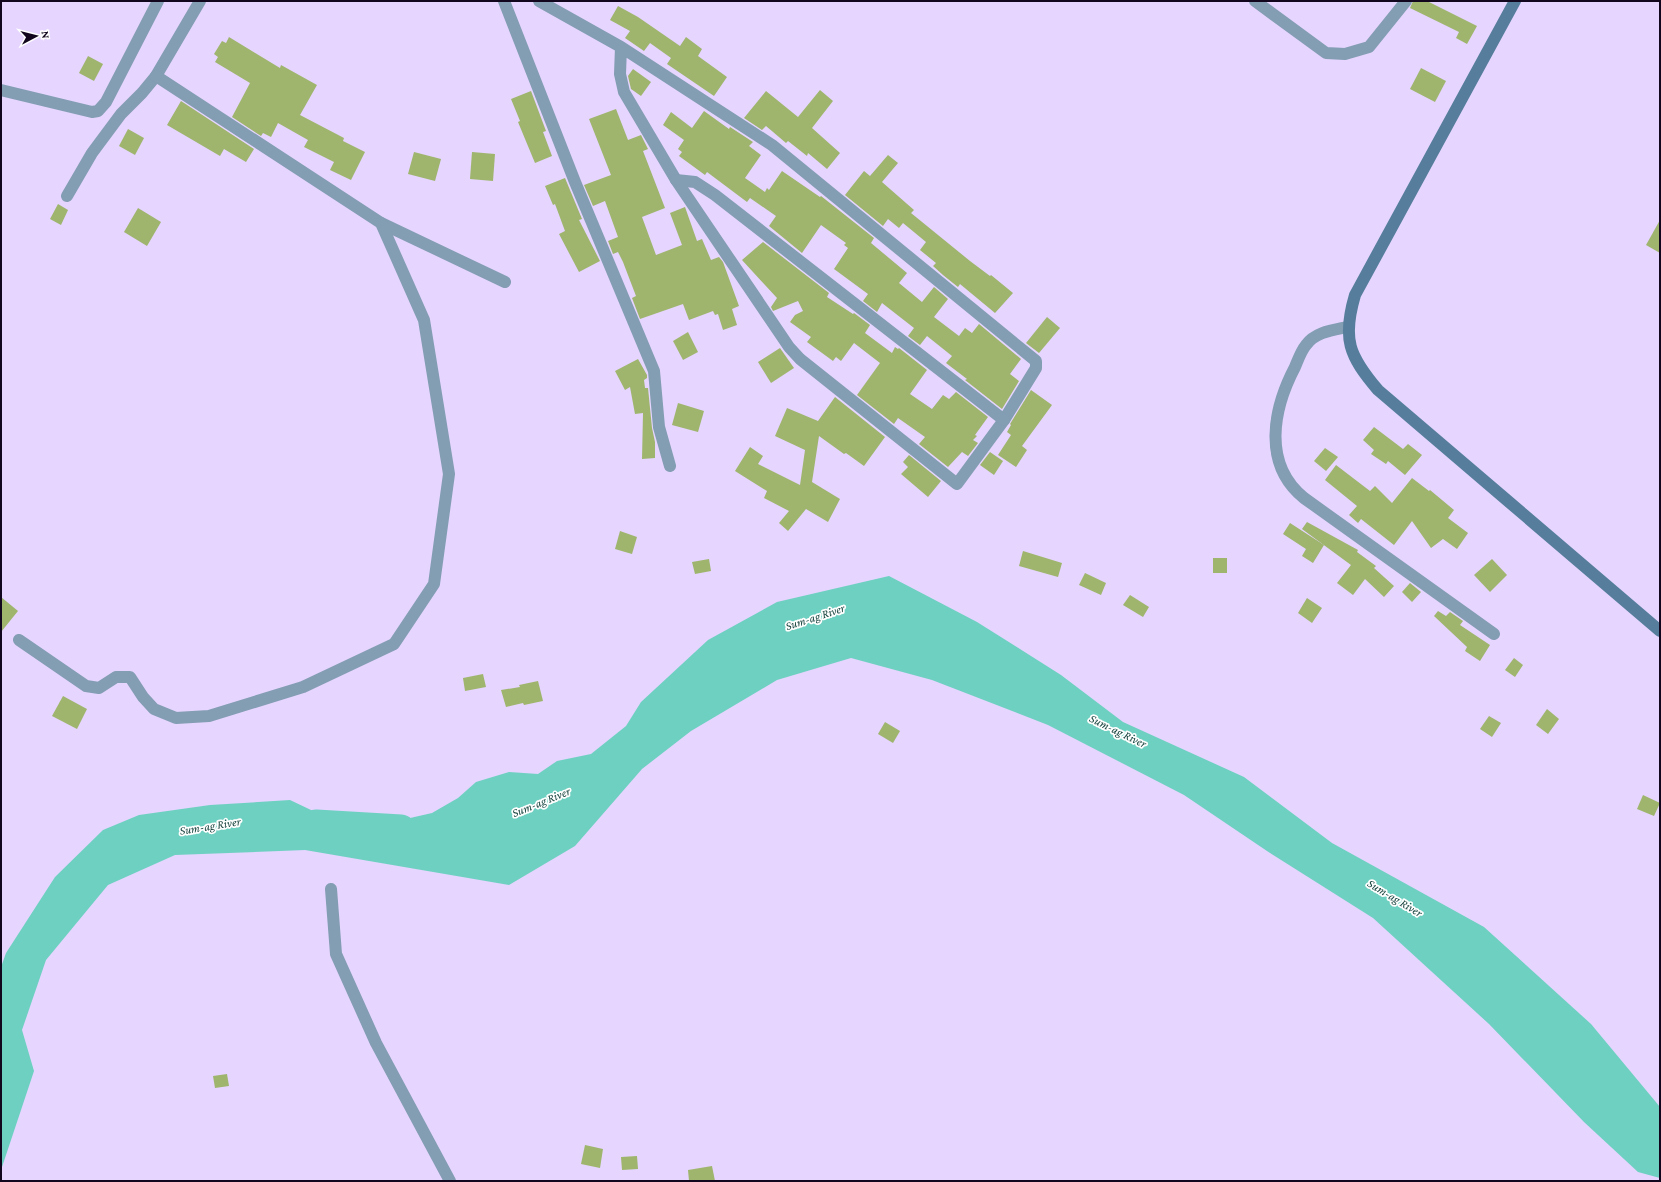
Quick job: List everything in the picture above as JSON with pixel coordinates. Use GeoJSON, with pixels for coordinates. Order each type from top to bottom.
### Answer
{"type":"FeatureCollection","features":[{"type":"Feature","properties":{"kind":"main road"},"geometry":{"type":"LineString","coordinates":[[1515,1],[1355,295],[1347,327],[1350,343],[1354,357],[1361,371],[1378,390],[1660,631]]}},
{"type":"Feature","properties":{"kind":"street"},"geometry":{"type":"LineString","coordinates":[[1,90],[92,112],[98,111],[106,102],[158,1]]}},
{"type":"Feature","properties":{"kind":"street"},"geometry":{"type":"LineString","coordinates":[[67,196],[92,153],[121,114],[142,93],[156,76],[200,1]]}},
{"type":"Feature","properties":{"kind":"street"},"geometry":{"type":"LineString","coordinates":[[504,1],[575,182],[654,371],[659,427],[670,466]]}},
{"type":"Feature","properties":{"kind":"street"},"geometry":{"type":"LineString","coordinates":[[540,1],[621,47],[772,145],[1036,361],[1036,368],[1004,420],[957,484],[800,359],[789,348],[676,180],[624,92],[620,74],[621,47]]}},
{"type":"Feature","properties":{"kind":"street"},"geometry":{"type":"LineString","coordinates":[[1255,1],[1326,52],[1345,54],[1368,47],[1406,1]]}},
{"type":"Feature","properties":{"kind":"street"},"geometry":{"type":"LineString","coordinates":[[156,76],[381,223],[504,282]]}},
{"type":"Feature","properties":{"kind":"street"},"geometry":{"type":"LineString","coordinates":[[676,180],[695,182],[715,195],[1004,420]]}},
{"type":"Feature","properties":{"kind":"street"},"geometry":{"type":"LineString","coordinates":[[19,640],[86,686],[99,688],[116,677],[130,677],[143,697],[154,709],[176,718],[209,716],[303,687],[394,644],[434,584],[449,474],[424,320],[381,223]]}},
{"type":"Feature","properties":{"kind":"street"},"geometry":{"type":"LineString","coordinates":[[1347,327],[1327,331],[1318,335],[1306,344],[1288,380],[1278,409],[1275,427],[1279,462],[1287,482],[1304,498],[1494,634]]}},
{"type":"Feature","properties":{"kind":"street"},"geometry":{"type":"LineString","coordinates":[[331,889],[336,954],[376,1043],[450,1181]]}},
{"type":"Feature","properties":{"kind":"water"},"geometry":{"type":"Polygon","coordinates":[[[889,576],[977,622],[1061,675],[1123,722],[1244,777],[1332,843],[1484,927],[1591,1024],[1660,1107],[1660,1178],[1638,1172],[1584,1122],[1489,1024],[1373,918],[1267,851],[1184,795],[1048,725],[932,680],[851,658],[777,680],[691,731],[642,769],[575,846],[509,885],[305,850],[175,855],[108,885],[46,960],[22,1030],[34,1071],[1,1170],[1,967],[6,953],[55,877],[103,830],[139,815],[210,805],[290,800],[332,820],[359,827],[397,821],[432,813],[458,798],[476,782],[509,772],[538,774],[557,761],[591,754],[626,726],[641,702],[708,640],[777,602],[889,576]]]}},
{"type":"Feature","properties":{"kind":"building"},"geometry":{"type":"Polygon","coordinates":[[[1413,1],[1427,1],[1477,26],[1467,44],[1456,38],[1459,32],[1410,8],[1413,1]]]}},
{"type":"Feature","properties":{"kind":"building"},"geometry":{"type":"Polygon","coordinates":[[[618,6],[638,17],[680,46],[686,37],[702,49],[698,56],[727,77],[714,96],[667,64],[671,58],[650,43],[644,51],[625,38],[630,31],[610,20],[618,6]]]}},
{"type":"Feature","properties":{"kind":"building"},"geometry":{"type":"Polygon","coordinates":[[[229,37],[280,68],[281,65],[317,85],[300,115],[344,138],[343,141],[365,152],[351,180],[330,170],[334,162],[304,147],[308,140],[278,123],[271,137],[263,133],[261,136],[232,117],[250,83],[215,62],[218,57],[214,54],[222,41],[226,43],[229,37]]]}},
{"type":"Feature","properties":{"kind":"building"},"geometry":{"type":"Polygon","coordinates":[[[88,56],[103,64],[94,81],[79,73],[88,56]]]}},
{"type":"Feature","properties":{"kind":"building"},"geometry":{"type":"Polygon","coordinates":[[[1421,68],[1446,81],[1435,102],[1410,89],[1421,68]]]}},
{"type":"Feature","properties":{"kind":"building"},"geometry":{"type":"Polygon","coordinates":[[[633,69],[651,82],[641,96],[631,89],[628,76],[633,69]]]}},
{"type":"Feature","properties":{"kind":"building"},"geometry":{"type":"Polygon","coordinates":[[[820,90],[833,101],[812,128],[840,153],[827,169],[808,153],[807,156],[788,141],[786,143],[766,126],[762,130],[744,118],[766,91],[798,117],[820,90]]]}},
{"type":"Feature","properties":{"kind":"building"},"geometry":{"type":"Polygon","coordinates":[[[531,91],[546,131],[543,132],[552,156],[535,163],[518,122],[520,121],[511,99],[531,91]]]}},
{"type":"Feature","properties":{"kind":"building"},"geometry":{"type":"Polygon","coordinates":[[[181,101],[254,149],[246,162],[224,149],[220,156],[167,125],[181,101]]]}},
{"type":"Feature","properties":{"kind":"building"},"geometry":{"type":"Polygon","coordinates":[[[616,109],[628,140],[641,135],[648,149],[643,151],[665,208],[642,217],[656,255],[682,245],[670,213],[685,207],[697,241],[702,239],[711,260],[719,257],[723,262],[739,306],[732,309],[737,325],[723,330],[718,314],[715,315],[713,311],[689,320],[683,304],[640,319],[632,298],[636,296],[623,262],[618,252],[613,254],[608,241],[618,237],[605,201],[593,206],[584,185],[611,175],[589,119],[616,109]]]}},
{"type":"Feature","properties":{"kind":"building"},"geometry":{"type":"Polygon","coordinates":[[[704,111],[729,129],[730,127],[753,142],[749,146],[761,155],[745,178],[765,192],[767,188],[769,190],[782,171],[820,197],[821,196],[874,238],[871,243],[907,273],[899,283],[922,302],[934,287],[948,299],[934,317],[959,336],[965,328],[972,333],[979,324],[1021,359],[1010,374],[1019,381],[1002,409],[946,363],[952,356],[927,336],[920,345],[908,336],[914,328],[882,303],[877,312],[863,301],[868,294],[834,269],[848,248],[844,245],[846,243],[821,225],[802,253],[769,226],[776,216],[750,198],[747,202],[707,172],[705,175],[679,156],[682,152],[678,149],[684,140],[663,125],[671,112],[692,128],[704,111]]]}},
{"type":"Feature","properties":{"kind":"building"},"geometry":{"type":"Polygon","coordinates":[[[128,129],[144,138],[135,155],[119,146],[128,129]]]}},
{"type":"Feature","properties":{"kind":"building"},"geometry":{"type":"Polygon","coordinates":[[[414,152],[441,159],[435,181],[408,174],[414,152]]]}},
{"type":"Feature","properties":{"kind":"building"},"geometry":{"type":"Polygon","coordinates":[[[472,152],[495,154],[493,181],[470,179],[472,152]]]}},
{"type":"Feature","properties":{"kind":"building"},"geometry":{"type":"Polygon","coordinates":[[[888,155],[898,163],[882,182],[914,210],[911,213],[970,261],[990,276],[991,275],[1013,293],[995,313],[960,284],[958,287],[933,266],[936,263],[920,250],[926,242],[903,223],[899,228],[888,219],[883,226],[845,195],[864,171],[870,176],[888,155]]]}},
{"type":"Feature","properties":{"kind":"building"},"geometry":{"type":"Polygon","coordinates":[[[565,178],[582,219],[579,220],[600,261],[579,272],[559,234],[565,231],[555,204],[553,205],[545,186],[565,178]]]}},
{"type":"Feature","properties":{"kind":"building"},"geometry":{"type":"Polygon","coordinates":[[[58,204],[68,210],[61,225],[50,219],[58,204]]]}},
{"type":"Feature","properties":{"kind":"building"},"geometry":{"type":"Polygon","coordinates":[[[138,208],[161,222],[147,246],[124,232],[138,208]]]}},
{"type":"Feature","properties":{"kind":"building"},"geometry":{"type":"Polygon","coordinates":[[[1660,220],[1660,253],[1646,245],[1660,220]]]}},
{"type":"Feature","properties":{"kind":"building"},"geometry":{"type":"Polygon","coordinates":[[[763,242],[829,293],[827,297],[853,314],[854,313],[870,325],[865,333],[892,353],[895,347],[898,349],[899,348],[927,370],[910,394],[932,409],[943,395],[949,399],[956,392],[988,417],[975,435],[977,436],[973,440],[978,443],[968,456],[962,452],[948,467],[919,444],[925,437],[898,418],[894,424],[857,395],[880,363],[854,343],[841,361],[836,357],[833,361],[807,342],[811,337],[790,322],[795,315],[803,311],[798,301],[773,311],[771,307],[777,298],[742,260],[763,242]]]}},
{"type":"Feature","properties":{"kind":"building"},"geometry":{"type":"Polygon","coordinates":[[[1047,317],[1060,328],[1039,353],[1026,343],[1047,317]]]}},
{"type":"Feature","properties":{"kind":"building"},"geometry":{"type":"Polygon","coordinates":[[[688,332],[698,352],[683,360],[673,341],[688,332]]]}},
{"type":"Feature","properties":{"kind":"building"},"geometry":{"type":"Polygon","coordinates":[[[780,348],[794,368],[771,383],[758,362],[780,348]]]}},
{"type":"Feature","properties":{"kind":"building"},"geometry":{"type":"Polygon","coordinates":[[[638,359],[647,375],[647,378],[644,380],[645,388],[648,388],[655,442],[655,458],[642,459],[643,413],[635,414],[630,387],[625,390],[615,371],[638,359]]]}},
{"type":"Feature","properties":{"kind":"building"},"geometry":{"type":"Polygon","coordinates":[[[1031,390],[1052,405],[1022,446],[1027,450],[1016,467],[998,455],[1011,435],[1007,432],[1011,425],[1010,424],[1031,390]]]}},
{"type":"Feature","properties":{"kind":"building"},"geometry":{"type":"Polygon","coordinates":[[[835,397],[885,437],[864,466],[819,436],[812,482],[840,499],[828,522],[806,509],[788,531],[779,523],[789,511],[764,498],[767,491],[735,471],[750,447],[763,456],[758,464],[800,485],[805,450],[775,436],[787,408],[818,421],[835,397]]]}},
{"type":"Feature","properties":{"kind":"building"},"geometry":{"type":"Polygon","coordinates":[[[678,403],[704,411],[698,432],[672,425],[678,403]]]}},
{"type":"Feature","properties":{"kind":"building"},"geometry":{"type":"Polygon","coordinates":[[[1374,427],[1403,449],[1408,444],[1422,455],[1405,475],[1388,461],[1386,464],[1371,454],[1374,450],[1363,440],[1374,427]]]}},
{"type":"Feature","properties":{"kind":"building"},"geometry":{"type":"Polygon","coordinates":[[[1325,448],[1338,457],[1326,471],[1314,461],[1325,448]]]}},
{"type":"Feature","properties":{"kind":"building"},"geometry":{"type":"Polygon","coordinates":[[[990,452],[1003,461],[994,475],[980,465],[990,452]]]}},
{"type":"Feature","properties":{"kind":"building"},"geometry":{"type":"Polygon","coordinates":[[[909,455],[941,481],[928,497],[901,474],[908,467],[903,462],[909,455]]]}},
{"type":"Feature","properties":{"kind":"building"},"geometry":{"type":"Polygon","coordinates":[[[1336,465],[1370,491],[1375,486],[1392,503],[1412,478],[1429,491],[1430,490],[1454,510],[1448,518],[1468,533],[1457,549],[1443,539],[1431,548],[1412,521],[1394,545],[1361,519],[1358,523],[1349,515],[1357,506],[1325,480],[1336,465]]]}},
{"type":"Feature","properties":{"kind":"building"},"geometry":{"type":"Polygon","coordinates":[[[1307,522],[1358,550],[1357,552],[1376,566],[1374,568],[1394,586],[1384,597],[1365,579],[1353,595],[1337,583],[1351,565],[1302,529],[1307,522]]]}},
{"type":"Feature","properties":{"kind":"building"},"geometry":{"type":"Polygon","coordinates":[[[1290,523],[1324,545],[1313,563],[1302,556],[1306,549],[1283,534],[1290,523]]]}},
{"type":"Feature","properties":{"kind":"building"},"geometry":{"type":"Polygon","coordinates":[[[620,531],[637,537],[632,554],[615,549],[620,531]]]}},
{"type":"Feature","properties":{"kind":"building"},"geometry":{"type":"Polygon","coordinates":[[[1023,551],[1062,563],[1058,577],[1019,566],[1023,551]]]}},
{"type":"Feature","properties":{"kind":"building"},"geometry":{"type":"Polygon","coordinates":[[[1213,558],[1227,558],[1227,573],[1213,573],[1213,558]]]}},
{"type":"Feature","properties":{"kind":"building"},"geometry":{"type":"Polygon","coordinates":[[[709,559],[711,571],[695,574],[692,562],[709,559]]]}},
{"type":"Feature","properties":{"kind":"building"},"geometry":{"type":"Polygon","coordinates":[[[1492,559],[1507,575],[1490,592],[1474,575],[1492,559]]]}},
{"type":"Feature","properties":{"kind":"building"},"geometry":{"type":"Polygon","coordinates":[[[1085,573],[1106,583],[1101,595],[1079,585],[1085,573]]]}},
{"type":"Feature","properties":{"kind":"building"},"geometry":{"type":"Polygon","coordinates":[[[1410,583],[1421,592],[1412,602],[1402,592],[1410,583]]]}},
{"type":"Feature","properties":{"kind":"building"},"geometry":{"type":"Polygon","coordinates":[[[1130,595],[1149,607],[1143,617],[1123,605],[1130,595]]]}},
{"type":"Feature","properties":{"kind":"building"},"geometry":{"type":"Polygon","coordinates":[[[1,597],[18,611],[1,632],[1,597]]]}},
{"type":"Feature","properties":{"kind":"building"},"geometry":{"type":"Polygon","coordinates":[[[1307,598],[1322,608],[1312,623],[1298,613],[1307,598]]]}},
{"type":"Feature","properties":{"kind":"building"},"geometry":{"type":"Polygon","coordinates":[[[1438,611],[1446,616],[1450,612],[1463,621],[1460,625],[1490,645],[1480,661],[1465,651],[1467,647],[1434,616],[1438,611]]]}},
{"type":"Feature","properties":{"kind":"building"},"geometry":{"type":"Polygon","coordinates":[[[1514,658],[1523,665],[1515,677],[1505,670],[1514,658]]]}},
{"type":"Feature","properties":{"kind":"building"},"geometry":{"type":"Polygon","coordinates":[[[483,674],[486,687],[465,691],[463,678],[483,674]]]}},
{"type":"Feature","properties":{"kind":"building"},"geometry":{"type":"Polygon","coordinates":[[[538,681],[543,701],[524,705],[523,703],[506,707],[501,690],[520,687],[519,685],[538,681]]]}},
{"type":"Feature","properties":{"kind":"building"},"geometry":{"type":"Polygon","coordinates":[[[63,696],[87,709],[77,729],[52,716],[63,696]]]}},
{"type":"Feature","properties":{"kind":"building"},"geometry":{"type":"Polygon","coordinates":[[[1547,709],[1559,719],[1548,734],[1536,725],[1547,709]]]}},
{"type":"Feature","properties":{"kind":"building"},"geometry":{"type":"Polygon","coordinates":[[[1489,716],[1501,723],[1492,737],[1480,729],[1489,716]]]}},
{"type":"Feature","properties":{"kind":"building"},"geometry":{"type":"Polygon","coordinates":[[[885,722],[900,731],[893,743],[878,734],[885,722]]]}},
{"type":"Feature","properties":{"kind":"building"},"geometry":{"type":"Polygon","coordinates":[[[1643,795],[1660,803],[1654,816],[1637,809],[1643,795]]]}},
{"type":"Feature","properties":{"kind":"building"},"geometry":{"type":"Polygon","coordinates":[[[227,1074],[229,1086],[215,1088],[213,1076],[227,1074]]]}},
{"type":"Feature","properties":{"kind":"building"},"geometry":{"type":"Polygon","coordinates":[[[585,1145],[603,1149],[600,1168],[581,1164],[585,1145]]]}},
{"type":"Feature","properties":{"kind":"building"},"geometry":{"type":"Polygon","coordinates":[[[637,1156],[638,1169],[622,1170],[621,1157],[637,1156]]]}},
{"type":"Feature","properties":{"kind":"building"},"geometry":{"type":"Polygon","coordinates":[[[712,1166],[715,1181],[689,1181],[688,1170],[712,1166]]]}},
{"type":"Feature","properties":{"kind":"waterway","name":"Sum-ag River"},"geometry":{"type":"LineString","coordinates":[[316,824],[401,829]]}}]}
